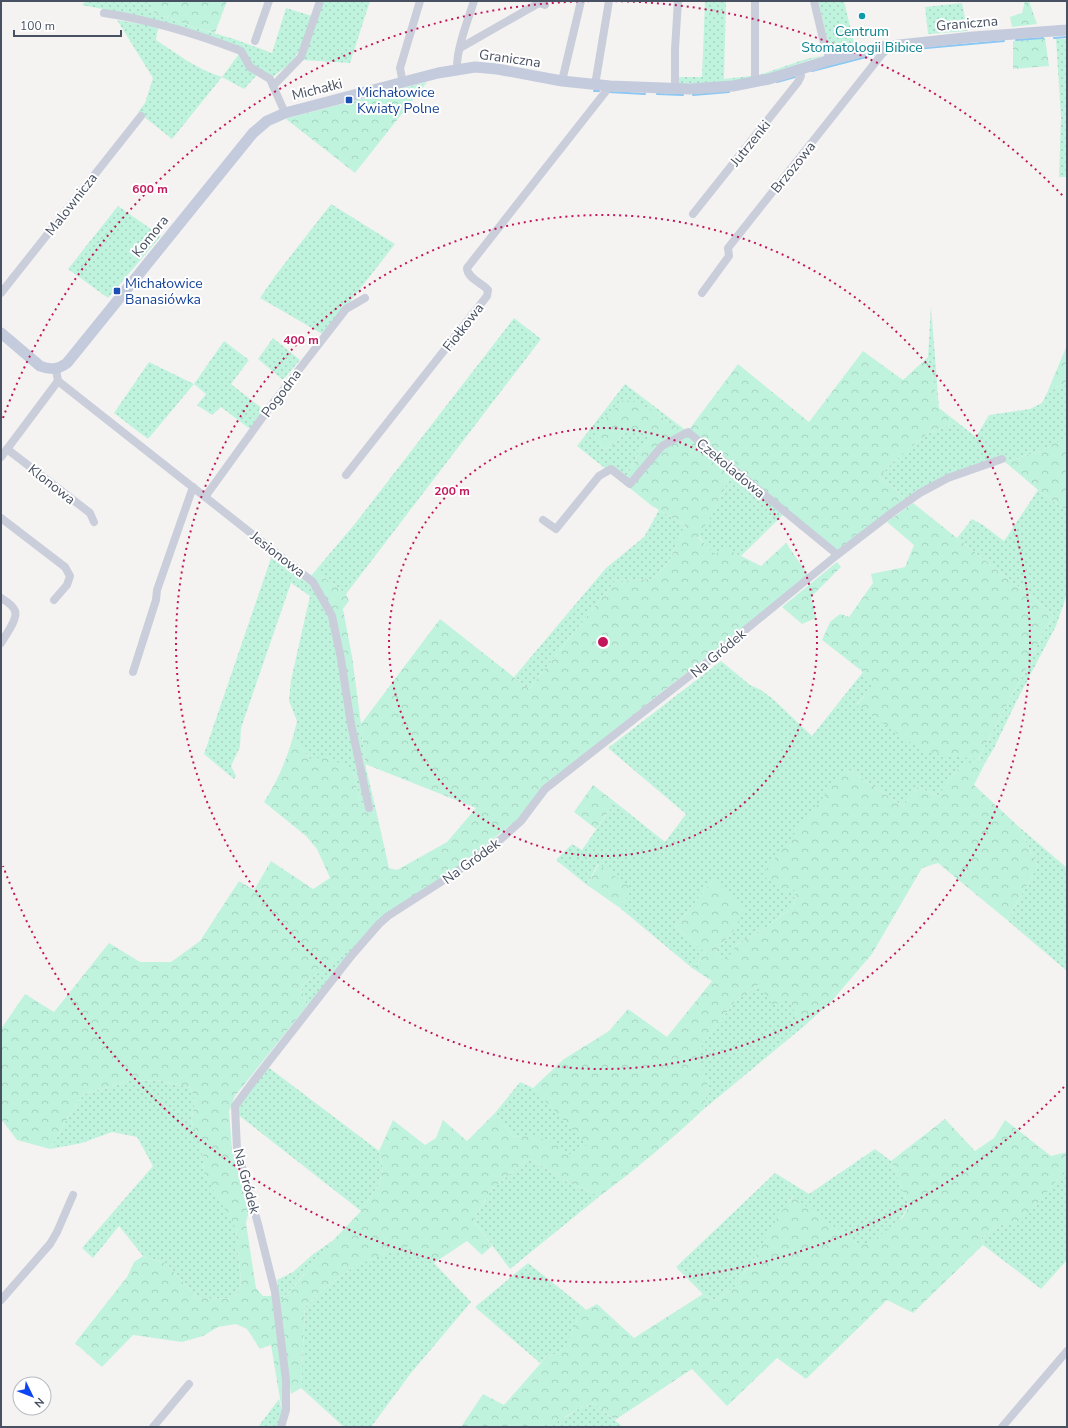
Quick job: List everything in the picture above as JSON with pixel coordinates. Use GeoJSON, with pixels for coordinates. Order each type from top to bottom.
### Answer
{"type":"FeatureCollection","features":[{"type":"Feature","properties":{"kind":"street"},"geometry":{"type":"LineString","coordinates":[[255,41],[269,1]]}},
{"type":"Feature","properties":{"kind":"street"},"geometry":{"type":"LineString","coordinates":[[273,86],[301,58],[320,1]]}},
{"type":"Feature","properties":{"kind":"street"},"geometry":{"type":"LineString","coordinates":[[403,83],[400,68],[420,1]]}},
{"type":"Feature","properties":{"kind":"street"},"geometry":{"type":"LineString","coordinates":[[457,69],[460,48],[474,1]]}},
{"type":"Feature","properties":{"kind":"street"},"geometry":{"type":"LineString","coordinates":[[562,81],[581,1]]}},
{"type":"Feature","properties":{"kind":"street"},"geometry":{"type":"LineString","coordinates":[[595,85],[609,1]]}},
{"type":"Feature","properties":{"kind":"street"},"geometry":{"type":"LineString","coordinates":[[675,89],[675,49],[678,1]]}},
{"type":"Feature","properties":{"kind":"street"},"geometry":{"type":"LineString","coordinates":[[755,1],[755,82]]}},
{"type":"Feature","properties":{"kind":"street"},"geometry":{"type":"LineString","coordinates":[[814,1],[824,43],[830,60]]}},
{"type":"Feature","properties":{"kind":"street"},"geometry":{"type":"LineString","coordinates":[[460,48],[539,3],[545,5]]}},
{"type":"Feature","properties":{"kind":"street"},"geometry":{"type":"LineString","coordinates":[[104,13],[152,22],[223,44],[241,52],[250,67],[270,79],[285,112]]}},
{"type":"Feature","properties":{"kind":"street","name":"Graniczna"},"geometry":{"type":"LineString","coordinates":[[403,83],[438,73],[475,67],[497,69],[562,81],[595,85],[675,89],[733,86],[769,79],[864,50],[892,45],[1067,30]]}},
{"type":"Feature","properties":{"kind":"street","name":"Brzozowa"},"geometry":{"type":"LineString","coordinates":[[702,293],[729,256],[728,248],[882,54],[892,45]]}},
{"type":"Feature","properties":{"kind":"street","name":"Jutrzenki"},"geometry":{"type":"LineString","coordinates":[[693,214],[798,82],[801,76],[800,69]]}},
{"type":"Feature","properties":{"kind":"street","name":"Michałki"},"geometry":{"type":"LineString","coordinates":[[285,112],[403,83]]}},
{"type":"Feature","properties":{"kind":"street","name":"Fiołkowa"},"geometry":{"type":"LineString","coordinates":[[346,475],[487,296],[488,290],[470,275],[467,268],[610,86]]}},
{"type":"Feature","properties":{"kind":"street","name":"Komora"},"geometry":{"type":"LineString","coordinates":[[56,369],[64,365],[72,358],[132,281],[256,130],[267,121],[285,112]]}},
{"type":"Feature","properties":{"kind":"street","name":"Malownicza"},"geometry":{"type":"LineString","coordinates":[[1,293],[141,116]]}},
{"type":"Feature","properties":{"kind":"street","name":"Pogodna"},"geometry":{"type":"LineString","coordinates":[[205,497],[270,407],[346,309],[366,298]]}},
{"type":"Feature","properties":{"kind":"street"},"geometry":{"type":"LineString","coordinates":[[1,333],[40,366],[56,369],[58,381],[1,457]]}},
{"type":"Feature","properties":{"kind":"street","name":"Jesionowa"},"geometry":{"type":"LineString","coordinates":[[58,381],[313,582],[332,616],[341,659],[351,724],[369,808]]}},
{"type":"Feature","properties":{"kind":"street","name":"Czekoladowa"},"geometry":{"type":"LineString","coordinates":[[543,520],[556,529],[599,476],[611,469],[630,484],[662,446],[688,432],[788,516],[828,546],[837,555]]}},
{"type":"Feature","properties":{"kind":"street","name":"Klonowa"},"geometry":{"type":"LineString","coordinates":[[7,450],[90,513],[94,522]]}},
{"type":"Feature","properties":{"kind":"street","name":"Na Gródek"},"geometry":{"type":"LineString","coordinates":[[281,1427],[286,1410],[286,1380],[275,1292],[237,1150],[235,1106],[259,1073],[352,955],[379,924],[401,907],[429,891],[455,873],[501,839],[521,821],[545,789],[711,659],[837,555],[893,512],[920,493],[948,478],[1002,459]]}},
{"type":"Feature","properties":{"kind":"street"},"geometry":{"type":"LineString","coordinates":[[133,672],[156,600],[157,590],[193,488]]}},
{"type":"Feature","properties":{"kind":"street"},"geometry":{"type":"LineString","coordinates":[[1,518],[65,567],[70,576],[67,585],[54,600]]}},
{"type":"Feature","properties":{"kind":"street"},"geometry":{"type":"LineString","coordinates":[[1,598],[12,606],[15,610],[16,616],[1,644]]}},
{"type":"Feature","properties":{"kind":"street"},"geometry":{"type":"LineString","coordinates":[[1,1300],[50,1244],[57,1232],[73,1194]]}},
{"type":"Feature","properties":{"kind":"street"},"geometry":{"type":"LineString","coordinates":[[1002,1427],[1067,1351]]}},
{"type":"Feature","properties":{"kind":"street"},"geometry":{"type":"LineString","coordinates":[[153,1427],[190,1384]]}},
{"type":"Feature","properties":{"kind":"green space"},"geometry":{"type":"Polygon","coordinates":[[[86,1],[152,1],[150,11],[272,53],[286,8],[312,16],[304,41],[298,53],[289,64],[272,78],[251,64],[242,48],[147,18],[82,5],[86,1]]]}},
{"type":"Feature","properties":{"kind":"green space"},"geometry":{"type":"Polygon","coordinates":[[[152,1],[227,1],[215,33],[196,28],[150,11],[152,1]]]}},
{"type":"Feature","properties":{"kind":"green space"},"geometry":{"type":"Polygon","coordinates":[[[323,1],[370,1],[350,63],[303,60],[323,1]]]}},
{"type":"Feature","properties":{"kind":"green space"},"geometry":{"type":"Polygon","coordinates":[[[705,1],[726,1],[724,79],[759,75],[806,59],[825,55],[753,79],[710,83],[673,84],[678,77],[702,77],[705,1]]]}},
{"type":"Feature","properties":{"kind":"green space"},"geometry":{"type":"Polygon","coordinates":[[[818,1],[844,1],[855,47],[831,54],[818,1]]]}},
{"type":"Feature","properties":{"kind":"green space"},"geometry":{"type":"Polygon","coordinates":[[[1025,1],[1029,1],[1037,24],[1012,27],[1010,17],[1022,13],[1025,1]]]}},
{"type":"Feature","properties":{"kind":"green space"},"geometry":{"type":"Polygon","coordinates":[[[962,3],[968,31],[928,34],[925,7],[962,3]]]}},
{"type":"Feature","properties":{"kind":"green space"},"geometry":{"type":"Polygon","coordinates":[[[117,20],[158,27],[156,40],[196,66],[222,77],[172,139],[138,112],[145,103],[153,78],[117,20]]]}},
{"type":"Feature","properties":{"kind":"green space"},"geometry":{"type":"Polygon","coordinates":[[[1045,38],[1049,66],[1013,69],[1013,41],[1045,38]]]}},
{"type":"Feature","properties":{"kind":"green space"},"geometry":{"type":"Polygon","coordinates":[[[1056,39],[1067,39],[1067,177],[1059,177],[1061,117],[1056,39]]]}},
{"type":"Feature","properties":{"kind":"green space"},"geometry":{"type":"Polygon","coordinates":[[[239,54],[257,75],[244,89],[222,77],[239,54]]]}},
{"type":"Feature","properties":{"kind":"green space"},"geometry":{"type":"Polygon","coordinates":[[[427,82],[355,173],[286,119],[288,118],[427,82]]]}},
{"type":"Feature","properties":{"kind":"green space"},"geometry":{"type":"Polygon","coordinates":[[[331,204],[395,244],[324,335],[260,298],[275,276],[331,204]]]}},
{"type":"Feature","properties":{"kind":"green space"},"geometry":{"type":"Polygon","coordinates":[[[118,206],[161,236],[108,298],[68,269],[118,206]]]}},
{"type":"Feature","properties":{"kind":"green space"},"geometry":{"type":"Polygon","coordinates":[[[931,306],[939,408],[928,357],[931,306]]]}},
{"type":"Feature","properties":{"kind":"green space"},"geometry":{"type":"Polygon","coordinates":[[[514,318],[541,339],[346,594],[315,571],[354,525],[514,318]]]}},
{"type":"Feature","properties":{"kind":"green space"},"geometry":{"type":"Polygon","coordinates":[[[273,338],[300,360],[283,380],[258,359],[273,338]]]}},
{"type":"Feature","properties":{"kind":"green space"},"geometry":{"type":"Polygon","coordinates":[[[224,341],[249,360],[231,384],[264,410],[250,429],[221,407],[212,415],[197,405],[206,394],[194,384],[224,341]]]}},
{"type":"Feature","properties":{"kind":"green space"},"geometry":{"type":"Polygon","coordinates":[[[1067,345],[1067,382],[1047,393],[1067,345]]]}},
{"type":"Feature","properties":{"kind":"green space"},"geometry":{"type":"Polygon","coordinates":[[[863,351],[903,380],[928,357],[939,408],[957,422],[927,434],[879,476],[898,491],[905,500],[837,550],[734,467],[716,508],[698,537],[715,555],[722,547],[761,566],[786,543],[809,576],[542,787],[519,818],[455,870],[301,986],[307,1006],[235,1096],[229,1111],[232,1149],[249,1211],[246,1223],[256,1288],[263,1296],[272,1296],[284,1381],[282,1411],[271,1345],[260,1349],[247,1329],[236,1324],[218,1327],[203,1336],[182,1342],[133,1335],[102,1367],[75,1343],[127,1277],[134,1262],[143,1256],[166,1264],[197,1297],[212,1299],[233,1298],[237,1294],[241,1283],[236,1229],[204,1173],[201,1139],[191,1122],[195,1102],[191,1088],[157,1080],[129,1081],[84,1094],[68,1117],[50,1149],[17,1140],[1,1119],[1,1029],[25,994],[54,1012],[109,943],[140,962],[171,962],[200,941],[239,881],[254,890],[271,861],[313,889],[330,878],[317,849],[306,836],[264,802],[281,771],[293,737],[311,760],[327,756],[353,771],[360,801],[377,814],[389,868],[397,870],[447,842],[476,808],[365,764],[361,725],[351,719],[335,614],[306,582],[315,571],[346,594],[349,601],[343,609],[352,656],[361,724],[440,619],[529,689],[615,581],[653,579],[668,564],[685,525],[652,506],[621,481],[627,477],[639,452],[649,441],[649,436],[637,431],[627,431],[611,447],[603,449],[597,440],[600,424],[623,400],[636,402],[658,414],[672,425],[688,431],[738,364],[809,422],[863,351]]]}},
{"type":"Feature","properties":{"kind":"green space"},"geometry":{"type":"Polygon","coordinates":[[[149,362],[194,384],[148,439],[114,413],[149,362]]]}},
{"type":"Feature","properties":{"kind":"green space"},"geometry":{"type":"Polygon","coordinates":[[[1067,382],[1067,437],[1065,439],[1037,452],[1005,462],[1005,456],[947,475],[905,500],[898,491],[879,476],[927,434],[957,422],[976,437],[989,415],[1030,409],[1042,403],[1047,393],[1067,382]]]}},
{"type":"Feature","properties":{"kind":"green space"},"geometry":{"type":"Polygon","coordinates":[[[625,384],[688,432],[672,425],[658,414],[597,440],[603,449],[611,447],[627,431],[637,431],[649,436],[649,441],[639,452],[627,477],[621,481],[577,446],[625,384]]]}},
{"type":"Feature","properties":{"kind":"green space"},"geometry":{"type":"Polygon","coordinates":[[[1067,437],[1067,511],[1038,490],[1005,462],[1037,452],[1067,437]]]}},
{"type":"Feature","properties":{"kind":"green space"},"geometry":{"type":"Polygon","coordinates":[[[734,467],[788,510],[741,556],[722,548],[715,556],[698,536],[716,508],[734,467]]]}},
{"type":"Feature","properties":{"kind":"green space"},"geometry":{"type":"Polygon","coordinates":[[[1038,490],[1067,511],[1067,594],[1056,626],[1017,700],[994,748],[985,763],[978,759],[1023,675],[1041,637],[1054,615],[957,538],[972,519],[983,525],[1004,541],[1038,490]]]}},
{"type":"Feature","properties":{"kind":"green space"},"geometry":{"type":"Polygon","coordinates":[[[913,503],[1054,615],[1041,637],[1023,675],[978,759],[985,763],[974,785],[1018,826],[1038,866],[1007,920],[938,863],[922,868],[872,954],[830,1003],[803,1027],[789,1000],[773,1005],[758,985],[735,1001],[695,1055],[708,1081],[704,1109],[653,1154],[600,1196],[569,1183],[529,1158],[492,1189],[473,1220],[492,1246],[482,1255],[467,1241],[434,1263],[407,1246],[356,1265],[324,1289],[305,1307],[301,1388],[291,1394],[279,1303],[322,1252],[361,1211],[378,1186],[383,1170],[379,1151],[393,1120],[425,1145],[436,1138],[443,1120],[467,1141],[495,1113],[514,1137],[531,1135],[555,1143],[569,1155],[587,1145],[533,1088],[564,1059],[609,1031],[628,1009],[667,1037],[712,981],[692,968],[706,953],[675,927],[714,879],[744,911],[733,931],[716,951],[725,963],[737,944],[765,928],[793,907],[796,890],[784,891],[762,875],[846,768],[903,806],[918,787],[938,796],[957,770],[977,759],[924,752],[857,705],[874,683],[863,672],[822,640],[830,622],[840,614],[849,617],[873,583],[871,574],[905,567],[914,545],[887,522],[913,503]]]}},
{"type":"Feature","properties":{"kind":"green space"},"geometry":{"type":"Polygon","coordinates":[[[659,510],[685,525],[668,564],[653,579],[615,581],[529,689],[514,677],[606,568],[644,537],[659,510]]]}},
{"type":"Feature","properties":{"kind":"green space"},"geometry":{"type":"Polygon","coordinates":[[[272,555],[306,582],[335,614],[361,725],[365,764],[377,814],[360,801],[353,771],[311,760],[293,737],[297,721],[289,701],[291,680],[310,596],[291,583],[241,728],[240,747],[231,766],[236,776],[234,779],[204,754],[272,555]]]}},
{"type":"Feature","properties":{"kind":"green space"},"geometry":{"type":"Polygon","coordinates":[[[837,562],[841,567],[811,597],[816,618],[802,624],[782,607],[837,562]]]}},
{"type":"Feature","properties":{"kind":"green space"},"geometry":{"type":"Polygon","coordinates":[[[721,661],[750,685],[761,690],[773,699],[812,736],[863,672],[875,683],[857,704],[978,759],[957,770],[938,796],[918,787],[903,806],[846,768],[796,890],[793,907],[765,928],[737,944],[725,964],[716,951],[733,931],[714,879],[675,927],[706,953],[692,968],[620,908],[631,890],[598,864],[587,885],[556,860],[572,844],[582,850],[615,802],[665,842],[686,814],[608,748],[721,661]]]}},
{"type":"Feature","properties":{"kind":"green space"},"geometry":{"type":"Polygon","coordinates":[[[593,785],[615,802],[596,829],[574,812],[593,785]]]}},
{"type":"Feature","properties":{"kind":"green space"},"geometry":{"type":"Polygon","coordinates":[[[1018,826],[1067,868],[1067,971],[1007,920],[1038,866],[1018,826]]]}},
{"type":"Feature","properties":{"kind":"green space"},"geometry":{"type":"Polygon","coordinates":[[[599,864],[632,889],[620,908],[587,885],[599,864]]]}},
{"type":"Feature","properties":{"kind":"green space"},"geometry":{"type":"Polygon","coordinates":[[[361,940],[307,1006],[301,986],[361,940]]]}},
{"type":"Feature","properties":{"kind":"green space"},"geometry":{"type":"Polygon","coordinates":[[[758,985],[789,1000],[803,1027],[704,1109],[708,1081],[694,1056],[735,1001],[758,985]]]}},
{"type":"Feature","properties":{"kind":"green space"},"geometry":{"type":"Polygon","coordinates":[[[268,1067],[379,1151],[383,1170],[378,1186],[361,1211],[237,1114],[240,1102],[268,1067]]]}},
{"type":"Feature","properties":{"kind":"green space"},"geometry":{"type":"Polygon","coordinates":[[[157,1080],[191,1088],[195,1102],[191,1122],[201,1139],[204,1173],[236,1228],[241,1283],[237,1294],[233,1298],[212,1299],[197,1297],[166,1264],[143,1256],[119,1226],[93,1258],[82,1248],[153,1166],[137,1137],[112,1132],[82,1143],[50,1149],[68,1117],[84,1094],[129,1081],[157,1080]]]}},
{"type":"Feature","properties":{"kind":"green space"},"geometry":{"type":"Polygon","coordinates":[[[520,1082],[533,1088],[588,1145],[569,1155],[556,1145],[544,1139],[514,1137],[495,1113],[520,1082]]]}},
{"type":"Feature","properties":{"kind":"green space"},"geometry":{"type":"Polygon","coordinates":[[[945,1119],[975,1151],[994,1138],[1005,1120],[1051,1156],[1067,1152],[1067,1171],[1058,1179],[1020,1224],[1003,1224],[982,1237],[983,1245],[913,1313],[887,1300],[806,1379],[777,1358],[727,1406],[692,1369],[615,1420],[594,1403],[580,1408],[552,1425],[546,1424],[537,1427],[461,1427],[483,1394],[504,1405],[547,1356],[555,1354],[561,1350],[570,1337],[582,1306],[586,1310],[597,1304],[634,1338],[703,1294],[715,1301],[734,1287],[755,1257],[778,1216],[793,1197],[858,1244],[869,1244],[903,1217],[908,1207],[891,1161],[945,1119]]]}},
{"type":"Feature","properties":{"kind":"green space"},"geometry":{"type":"Polygon","coordinates":[[[875,1149],[891,1161],[907,1201],[907,1208],[900,1220],[894,1226],[869,1244],[858,1244],[792,1197],[755,1257],[734,1287],[715,1301],[703,1294],[676,1267],[775,1173],[809,1194],[875,1149]]]}},
{"type":"Feature","properties":{"kind":"green space"},"geometry":{"type":"Polygon","coordinates":[[[529,1158],[569,1183],[600,1196],[510,1269],[473,1220],[492,1189],[529,1158]]]}},
{"type":"Feature","properties":{"kind":"green space"},"geometry":{"type":"Polygon","coordinates":[[[1067,1171],[1067,1260],[1041,1289],[983,1245],[982,1237],[1003,1224],[1020,1223],[1058,1179],[1067,1171]]]}},
{"type":"Feature","properties":{"kind":"green space"},"geometry":{"type":"Polygon","coordinates":[[[335,1239],[279,1303],[277,1280],[293,1272],[312,1255],[335,1239]]]}},
{"type":"Feature","properties":{"kind":"green space"},"geometry":{"type":"Polygon","coordinates":[[[407,1245],[434,1263],[471,1302],[411,1373],[371,1427],[344,1427],[301,1388],[305,1307],[324,1289],[356,1265],[407,1245]]]}},
{"type":"Feature","properties":{"kind":"green space"},"geometry":{"type":"Polygon","coordinates":[[[528,1263],[582,1306],[566,1344],[561,1350],[555,1354],[547,1356],[540,1363],[475,1307],[528,1263]]]}},
{"type":"Feature","properties":{"kind":"green space"},"geometry":{"type":"Polygon","coordinates":[[[279,1399],[282,1411],[278,1427],[258,1427],[279,1399]]]}},
{"type":"Feature","properties":{"kind":"green space"},"geometry":{"type":"Polygon","coordinates":[[[594,1403],[623,1427],[537,1427],[566,1417],[580,1408],[594,1403]]]}},
{"type":"Feature","properties":{"kind":"waterway"},"geometry":{"type":"LineString","coordinates":[[1054,38],[1067,37]]}},
{"type":"Feature","properties":{"kind":"waterway"},"geometry":{"type":"LineString","coordinates":[[1016,40],[1043,38]]}},
{"type":"Feature","properties":{"kind":"waterway"},"geometry":{"type":"LineString","coordinates":[[893,51],[1004,41]]}},
{"type":"Feature","properties":{"kind":"waterway"},"geometry":{"type":"LineString","coordinates":[[812,71],[874,55]]}},
{"type":"Feature","properties":{"kind":"waterway"},"geometry":{"type":"LineString","coordinates":[[777,82],[795,77]]}},
{"type":"Feature","properties":{"kind":"waterway"},"geometry":{"type":"LineString","coordinates":[[594,91],[599,91]]}},
{"type":"Feature","properties":{"kind":"waterway"},"geometry":{"type":"LineString","coordinates":[[609,92],[645,94]]}},
{"type":"Feature","properties":{"kind":"waterway"},"geometry":{"type":"LineString","coordinates":[[693,95],[729,92]]}},
{"type":"Feature","properties":{"kind":"waterway"},"geometry":{"type":"LineString","coordinates":[[657,94],[683,95]]}},
{"type":"Feature","properties":{"kind":"place","name":"Centrum Stomatologii Bibice"},"geometry":{"type":"Point","coordinates":[862,16]}},
{"type":"Feature","properties":{"kind":"place","name":"Michałowice Kwiaty Polne"},"geometry":{"type":"Point","coordinates":[349,100]}},
{"type":"Feature","properties":{"kind":"place","name":"Michałowice Banasiówka"},"geometry":{"type":"Point","coordinates":[117,291]}}]}
